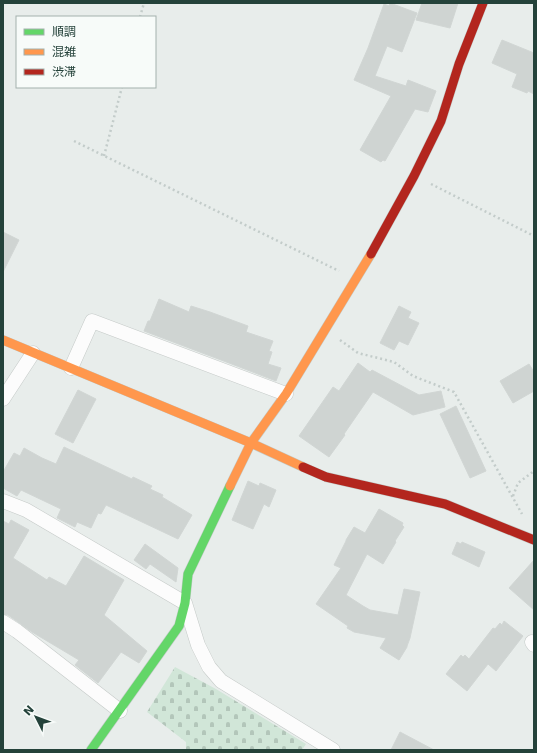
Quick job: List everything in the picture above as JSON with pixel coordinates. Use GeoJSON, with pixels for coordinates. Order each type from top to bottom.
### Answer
{"type":"FeatureCollection","features":[{"type":"Feature","properties":{"kind":"street"},"geometry":{"type":"LineString","coordinates":[[91,750],[180,626],[185,603],[188,574],[251,443],[286,394],[374,249],[414,176],[441,121],[459,64],[483,3]]}},
{"type":"Feature","properties":{"kind":"street"},"geometry":{"type":"LineString","coordinates":[[71,368],[92,321],[286,394]]}},
{"type":"Feature","properties":{"kind":"street"},"geometry":{"type":"LineString","coordinates":[[3,340],[251,443],[326,477],[445,504],[531,539]]}},
{"type":"Feature","properties":{"kind":"street"},"geometry":{"type":"LineString","coordinates":[[3,399],[33,353]]}},
{"type":"Feature","properties":{"kind":"street"},"geometry":{"type":"LineString","coordinates":[[3,501],[26,510],[185,603],[198,645],[209,667],[221,681],[333,750]]}},
{"type":"Feature","properties":{"kind":"street"},"geometry":{"type":"LineString","coordinates":[[3,622],[17,631],[120,711]]}},
{"type":"Feature","properties":{"kind":"path"},"geometry":{"type":"LineString","coordinates":[[140,16],[144,3]]}},
{"type":"Feature","properties":{"kind":"path"},"geometry":{"type":"LineString","coordinates":[[104,156],[122,88]]}},
{"type":"Feature","properties":{"kind":"path"},"geometry":{"type":"LineString","coordinates":[[74,141],[356,279]]}},
{"type":"Feature","properties":{"kind":"path"},"geometry":{"type":"LineString","coordinates":[[414,176],[534,236]]}},
{"type":"Feature","properties":{"kind":"path"},"geometry":{"type":"LineString","coordinates":[[325,330],[358,353],[394,362],[413,376],[454,392],[529,526],[531,539]]}},
{"type":"Feature","properties":{"kind":"path"},"geometry":{"type":"LineString","coordinates":[[512,496],[518,483],[534,471]]}},
{"type":"Feature","properties":{"kind":"green space"},"geometry":{"type":"Polygon","coordinates":[[[175,667],[216,689],[306,744],[302,750],[186,750],[186,742],[147,712],[175,667]]]}},
{"type":"Feature","properties":{"kind":"building"},"geometry":{"type":"Polygon","coordinates":[[[390,3],[417,13],[402,52],[387,46],[375,76],[406,86],[408,80],[436,91],[428,112],[415,109],[385,161],[383,160],[381,162],[360,150],[391,96],[354,80],[368,48],[384,4],[389,6],[390,3]]]}},
{"type":"Feature","properties":{"kind":"building"},"geometry":{"type":"Polygon","coordinates":[[[422,3],[458,3],[450,28],[416,20],[422,3]]]}},
{"type":"Feature","properties":{"kind":"building"},"geometry":{"type":"Polygon","coordinates":[[[502,40],[534,53],[534,94],[512,87],[517,74],[492,63],[502,40]]]}},
{"type":"Feature","properties":{"kind":"building"},"geometry":{"type":"Polygon","coordinates":[[[3,232],[19,240],[3,272],[3,232]]]}},
{"type":"Feature","properties":{"kind":"building"},"geometry":{"type":"Polygon","coordinates":[[[159,299],[189,312],[191,306],[248,326],[246,332],[273,341],[269,351],[272,352],[268,364],[281,368],[276,381],[144,331],[159,299]]]}},
{"type":"Feature","properties":{"kind":"building"},"geometry":{"type":"Polygon","coordinates":[[[399,306],[411,312],[408,318],[419,323],[408,345],[399,341],[394,350],[380,343],[399,306]]]}},
{"type":"Feature","properties":{"kind":"building"},"geometry":{"type":"Polygon","coordinates":[[[358,363],[370,372],[372,370],[419,395],[441,391],[445,407],[413,415],[373,392],[329,457],[299,436],[333,387],[339,391],[358,363]]]}},
{"type":"Feature","properties":{"kind":"building"},"geometry":{"type":"Polygon","coordinates":[[[529,364],[534,372],[534,391],[513,403],[500,381],[529,364]]]}},
{"type":"Feature","properties":{"kind":"building"},"geometry":{"type":"Polygon","coordinates":[[[78,390],[96,399],[73,443],[55,434],[78,390]]]}},
{"type":"Feature","properties":{"kind":"building"},"geometry":{"type":"Polygon","coordinates":[[[456,406],[486,471],[470,478],[440,414],[456,406]]]}},
{"type":"Feature","properties":{"kind":"building"},"geometry":{"type":"Polygon","coordinates":[[[64,447],[132,479],[133,477],[152,486],[150,489],[163,495],[162,497],[192,515],[178,539],[106,505],[101,514],[98,513],[91,528],[77,522],[75,527],[57,518],[61,509],[21,490],[17,496],[3,488],[3,472],[14,453],[20,456],[24,448],[56,464],[64,447]]]}},
{"type":"Feature","properties":{"kind":"building"},"geometry":{"type":"Polygon","coordinates":[[[248,481],[259,486],[260,483],[276,490],[269,507],[264,504],[253,529],[232,520],[248,481]]]}},
{"type":"Feature","properties":{"kind":"building"},"geometry":{"type":"Polygon","coordinates":[[[379,509],[403,523],[402,525],[404,527],[383,564],[367,554],[346,595],[370,610],[398,615],[404,589],[420,592],[410,638],[407,647],[399,660],[380,648],[386,638],[354,632],[347,628],[348,626],[316,604],[341,568],[334,565],[354,527],[365,533],[379,509]]]}},
{"type":"Feature","properties":{"kind":"building"},"geometry":{"type":"Polygon","coordinates":[[[11,520],[29,530],[13,558],[47,580],[49,577],[66,586],[84,556],[124,580],[104,615],[147,651],[139,663],[121,652],[98,683],[75,665],[79,660],[32,632],[8,615],[3,614],[3,521],[9,524],[11,520]]]}},
{"type":"Feature","properties":{"kind":"building"},"geometry":{"type":"Polygon","coordinates":[[[457,542],[461,544],[462,542],[485,552],[479,567],[452,554],[457,542]]]}},
{"type":"Feature","properties":{"kind":"building"},"geometry":{"type":"Polygon","coordinates":[[[145,544],[178,568],[176,582],[150,564],[146,569],[134,560],[145,544]]]}},
{"type":"Feature","properties":{"kind":"building"},"geometry":{"type":"Polygon","coordinates":[[[534,560],[534,610],[509,588],[534,560]]]}},
{"type":"Feature","properties":{"kind":"building"},"geometry":{"type":"Polygon","coordinates":[[[504,621],[523,636],[496,671],[488,664],[467,691],[446,674],[461,655],[463,657],[465,655],[469,659],[493,628],[495,629],[500,623],[502,625],[504,621]]]}},
{"type":"Feature","properties":{"kind":"building"},"geometry":{"type":"Polygon","coordinates":[[[400,732],[434,750],[391,750],[400,732]]]}},
{"type":"Feature","properties":{"kind":"traffic: fast"},"geometry":{"type":"LineString","coordinates":[[91,750],[179,626],[185,603],[188,574],[230,486]]}},
{"type":"Feature","properties":{"kind":"traffic: slow"},"geometry":{"type":"LineString","coordinates":[[230,486],[251,443],[286,394],[371,254]]}},
{"type":"Feature","properties":{"kind":"traffic: slow"},"geometry":{"type":"LineString","coordinates":[[3,340],[251,443],[303,467]]}},
{"type":"Feature","properties":{"kind":"traffic: jam"},"geometry":{"type":"LineString","coordinates":[[371,254],[414,176],[441,121],[459,64],[483,3]]}},
{"type":"Feature","properties":{"kind":"traffic: jam"},"geometry":{"type":"LineString","coordinates":[[303,467],[326,477],[445,504],[534,540]]}}]}
